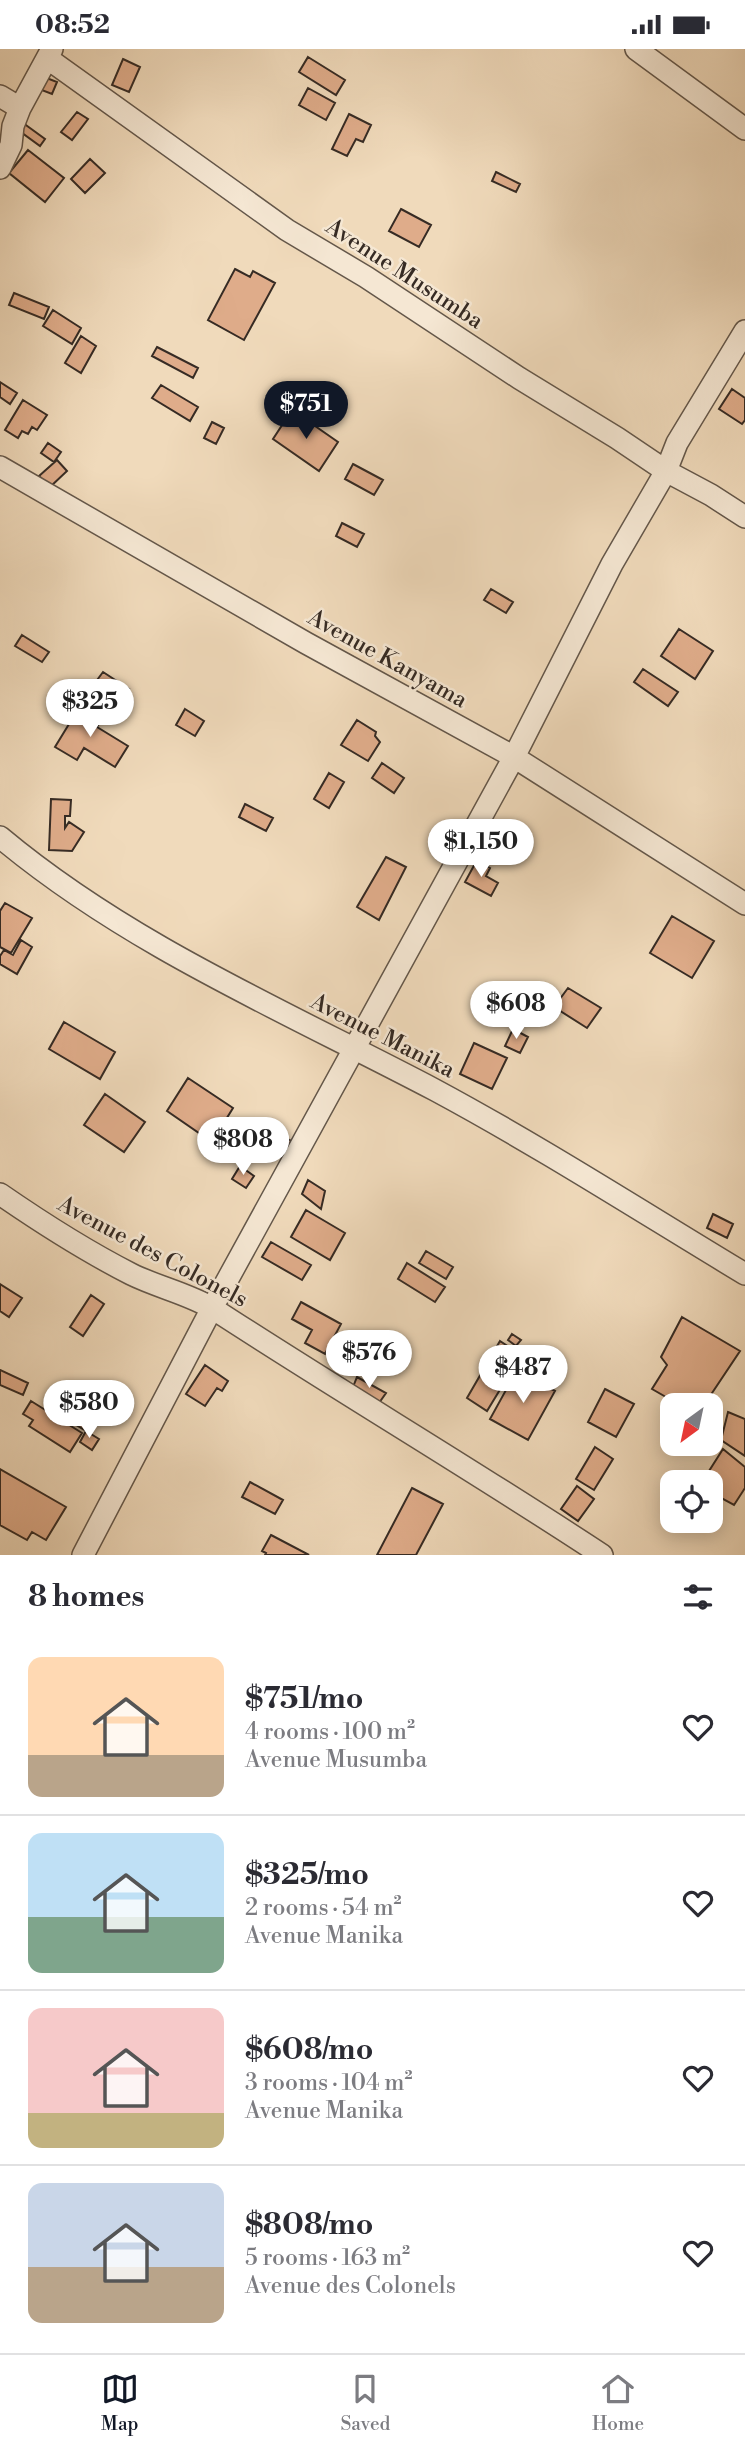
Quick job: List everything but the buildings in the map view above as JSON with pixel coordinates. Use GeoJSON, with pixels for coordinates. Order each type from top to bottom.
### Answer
{"type":"FeatureCollection","features":[{"type":"Feature","properties":{"kind":"street"},"geometry":{"type":"LineString","coordinates":[[636,49],[745,129]]}},
{"type":"Feature","properties":{"kind":"street"},"geometry":{"type":"LineString","coordinates":[[0,168],[11,145],[13,126],[20,108],[50,53]]}},
{"type":"Feature","properties":{"kind":"street","name":"Avenue Musumba"},"geometry":{"type":"LineString","coordinates":[[50,53],[288,230],[366,277],[666,471],[745,517]]}},
{"type":"Feature","properties":{"kind":"street"},"geometry":{"type":"LineString","coordinates":[[0,96],[20,108]]}},
{"type":"Feature","properties":{"kind":"street"},"geometry":{"type":"LineString","coordinates":[[83,1555],[212,1308],[514,757],[612,564],[666,471],[677,443],[745,331]]}},
{"type":"Feature","properties":{"kind":"street","name":"Avenue Kanyama"},"geometry":{"type":"LineString","coordinates":[[0,467],[294,636],[514,757],[745,904]]}},
{"type":"Feature","properties":{"kind":"street","name":"Avenue Manika"},"geometry":{"type":"LineString","coordinates":[[0,838],[51,879],[144,936],[240,991],[355,1048],[521,1137],[745,1274]]}},
{"type":"Feature","properties":{"kind":"street","name":"Avenue des Colonels"},"geometry":{"type":"LineString","coordinates":[[0,1194],[132,1275],[194,1298],[212,1308],[422,1442],[486,1479],[602,1555]]}}]}
